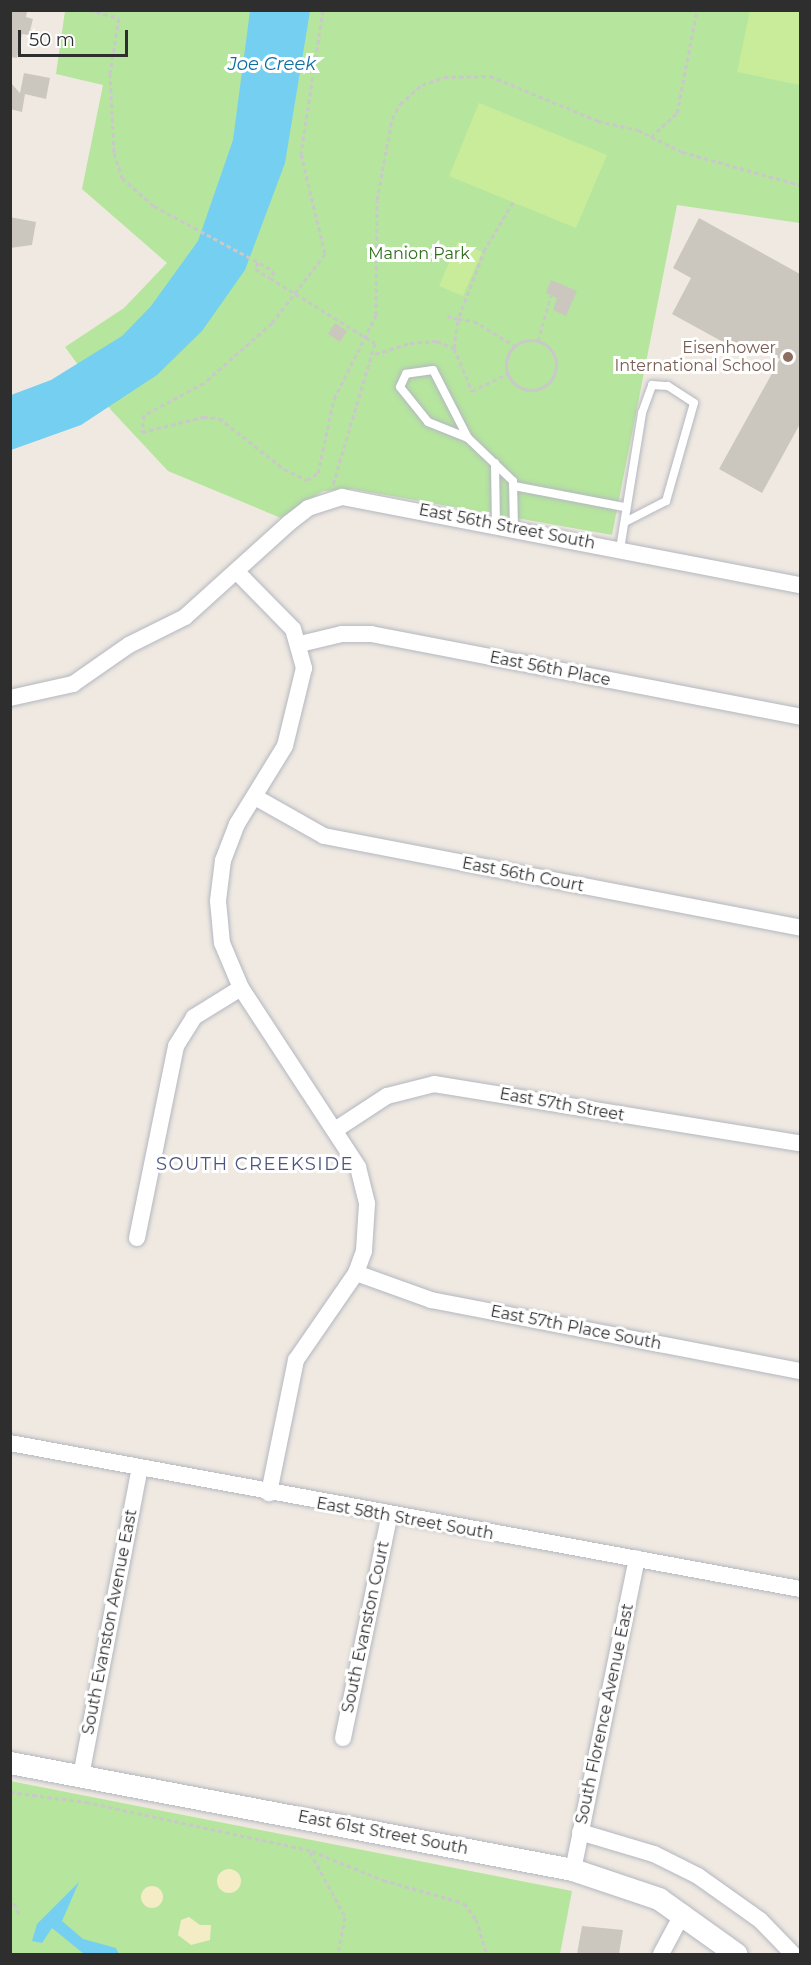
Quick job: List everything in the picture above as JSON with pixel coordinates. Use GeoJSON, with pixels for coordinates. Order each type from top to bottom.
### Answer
{"type":"FeatureCollection","features":[{"type":"Feature","properties":{"kind":"street","name":"East 56th Street South"},"geometry":{"type":"LineString","coordinates":[[237,572],[308,508],[342,497],[801,585]]}},
{"type":"Feature","properties":{"kind":"street"},"geometry":{"type":"LineString","coordinates":[[11,700],[73,684],[185,617],[237,572],[282,615],[300,644],[303,685],[294,724],[228,843],[219,881],[222,943],[241,988],[358,1167],[367,1204],[356,1273],[296,1360],[269,1493]]}},
{"type":"Feature","properties":{"kind":"street","name":"East 56th Place"},"geometry":{"type":"LineString","coordinates":[[300,644],[342,634],[371,634],[801,717]]}},
{"type":"Feature","properties":{"kind":"street","name":"East 56th Court"},"geometry":{"type":"LineString","coordinates":[[255,797],[324,836],[801,928]]}},
{"type":"Feature","properties":{"kind":"street"},"geometry":{"type":"LineString","coordinates":[[137,1238],[176,1046],[194,1017],[241,988]]}},
{"type":"Feature","properties":{"kind":"street","name":"East 57th Street"},"geometry":{"type":"LineString","coordinates":[[335,1130],[387,1096],[434,1084],[801,1143]]}},
{"type":"Feature","properties":{"kind":"street","name":"East 57th Place South"},"geometry":{"type":"LineString","coordinates":[[356,1273],[431,1300],[801,1371]]}},
{"type":"Feature","properties":{"kind":"street","name":"East 58th Street South"},"geometry":{"type":"LineString","coordinates":[[10,1443],[389,1517],[638,1558],[801,1589]]}},
{"type":"Feature","properties":{"kind":"street","name":"South Evanston Avenue East"},"geometry":{"type":"LineString","coordinates":[[81,1776],[140,1468]]}},
{"type":"Feature","properties":{"kind":"street","name":"South Evanston Court"},"geometry":{"type":"LineString","coordinates":[[343,1738],[389,1517]]}},
{"type":"Feature","properties":{"kind":"street","name":"South Florence Avenue East"},"geometry":{"type":"LineString","coordinates":[[573,1870],[638,1558]]}},
{"type":"Feature","properties":{"kind":"street","name":"East 61st Street South"},"geometry":{"type":"LineString","coordinates":[[10,1762],[573,1870],[638,1891],[682,1913],[736,1954]]}},
{"type":"Feature","properties":{"kind":"street"},"geometry":{"type":"LineString","coordinates":[[580,1832],[654,1854],[698,1876],[760,1920],[793,1954]]}},
{"type":"Feature","properties":{"kind":"street"},"geometry":{"type":"LineString","coordinates":[[661,1954],[682,1913]]}},
{"type":"Feature","properties":{"kind":"lane"},"geometry":{"type":"LineString","coordinates":[[468,438],[433,370],[406,374],[400,387],[408,402],[428,422],[468,438],[495,462],[514,486],[514,529]]}},
{"type":"Feature","properties":{"kind":"lane"},"geometry":{"type":"LineString","coordinates":[[620,549],[625,522],[624,507],[645,405],[652,385],[668,386],[694,404],[666,501],[625,522]]}},
{"type":"Feature","properties":{"kind":"lane"},"geometry":{"type":"LineString","coordinates":[[495,462],[496,525]]}},
{"type":"Feature","properties":{"kind":"lane"},"geometry":{"type":"LineString","coordinates":[[514,486],[624,507]]}},
{"type":"Feature","properties":{"kind":"path"},"geometry":{"type":"LineString","coordinates":[[323,10],[301,154],[325,254],[299,294],[204,383],[144,415],[142,432],[203,417],[219,418],[284,469],[312,478],[334,399],[380,297],[374,237],[386,145],[392,118],[412,91],[444,77],[490,76],[651,137],[682,152],[801,185]]}},
{"type":"Feature","properties":{"kind":"path"},"geometry":{"type":"LineString","coordinates":[[651,137],[677,114],[697,10]]}},
{"type":"Feature","properties":{"kind":"path"},"geometry":{"type":"LineString","coordinates":[[92,11],[119,18],[110,63],[117,170],[140,197],[181,223],[274,271],[270,278]]}},
{"type":"Feature","properties":{"kind":"path"},"geometry":{"type":"LineString","coordinates":[[507,374],[472,391],[454,348],[458,319],[484,249],[513,202]]}},
{"type":"Feature","properties":{"kind":"path"},"geometry":{"type":"LineString","coordinates":[[258,262],[255,268],[375,344],[375,354],[346,432],[332,492]]}},
{"type":"Feature","properties":{"kind":"path"},"geometry":{"type":"LineString","coordinates":[[538,341],[551,295]]}},
{"type":"Feature","properties":{"kind":"path"},"geometry":{"type":"LineString","coordinates":[[447,316],[474,321],[515,346]]}},
{"type":"Feature","properties":{"kind":"path"},"geometry":{"type":"LineString","coordinates":[[375,354],[410,343],[437,341],[454,348]]}},
{"type":"Feature","properties":{"kind":"path"},"geometry":{"type":"LineString","coordinates":[[538,341],[556,362],[548,384],[524,390],[507,374],[508,354],[515,346],[538,341]]}},
{"type":"Feature","properties":{"kind":"path"},"geometry":{"type":"LineString","coordinates":[[10,1792],[86,1802],[309,1850],[383,1880],[464,1903],[476,1918],[487,1954]]}},
{"type":"Feature","properties":{"kind":"path"},"geometry":{"type":"LineString","coordinates":[[309,1850],[345,1917],[339,1954]]}},
{"type":"Feature","properties":{"kind":"path"},"geometry":{"type":"LineString","coordinates":[[10,1896],[19,1914]]}},
{"type":"Feature","properties":{"kind":"green space","name":"Manion Park"},"geometry":{"type":"Polygon","coordinates":[[[65,11],[800,11],[800,223],[677,205],[612,535],[352,489],[323,491],[281,518],[168,471],[111,410],[65,347],[124,308],[167,263],[82,189],[103,85],[56,74],[65,11]]]}},
{"type":"Feature","properties":{"kind":"green space"},"geometry":{"type":"Polygon","coordinates":[[[750,11],[800,11],[800,85],[737,72],[750,11]]]}},
{"type":"Feature","properties":{"kind":"green space"},"geometry":{"type":"Polygon","coordinates":[[[479,103],[607,155],[576,228],[449,176],[479,103]]]}},
{"type":"Feature","properties":{"kind":"green space"},"geometry":{"type":"Polygon","coordinates":[[[458,242],[482,252],[463,296],[439,286],[458,242]]]}},
{"type":"Feature","properties":{"kind":"green space"},"geometry":{"type":"Polygon","coordinates":[[[10,1781],[572,1891],[560,1954],[11,1954],[10,1781]]]}},
{"type":"Feature","properties":{"kind":"sand"},"geometry":{"type":"Polygon","coordinates":[[[229,1869],[238,1872],[241,1881],[238,1890],[229,1893],[220,1890],[217,1881],[220,1872],[229,1869]]]}},
{"type":"Feature","properties":{"kind":"sand"},"geometry":{"type":"Polygon","coordinates":[[[152,1886],[160,1889],[163,1897],[160,1905],[152,1908],[144,1905],[141,1897],[144,1889],[152,1886]]]}},
{"type":"Feature","properties":{"kind":"sand"},"geometry":{"type":"Polygon","coordinates":[[[189,1917],[200,1925],[211,1925],[210,1940],[191,1945],[178,1935],[181,1920],[189,1917]]]}},
{"type":"Feature","properties":{"kind":"water","name":"Joe Creek"},"geometry":{"type":"Polygon","coordinates":[[[250,11],[310,11],[285,163],[245,270],[202,331],[157,375],[81,425],[11,450],[11,395],[51,380],[122,336],[151,306],[198,241],[233,140],[250,11]]]}},
{"type":"Feature","properties":{"kind":"water"},"geometry":{"type":"Polygon","coordinates":[[[79,1882],[62,1921],[83,1939],[116,1948],[119,1954],[84,1954],[52,1928],[42,1943],[32,1941],[37,1924],[79,1882]]]}},
{"type":"Feature","properties":{"kind":"building"},"geometry":{"type":"Polygon","coordinates":[[[10,10],[27,12],[26,17],[33,19],[29,35],[22,34],[17,58],[10,57],[10,10]]]}},
{"type":"Feature","properties":{"kind":"building"},"geometry":{"type":"Polygon","coordinates":[[[24,73],[50,78],[46,99],[25,94],[22,112],[10,109],[10,82],[20,93],[24,73]]]}},
{"type":"Feature","properties":{"kind":"building"},"geometry":{"type":"Polygon","coordinates":[[[10,217],[36,222],[32,245],[10,248],[10,217]]]}},
{"type":"Feature","properties":{"kind":"building","name":"Eisenhower International School"},"geometry":{"type":"Polygon","coordinates":[[[699,218],[800,274],[800,424],[762,493],[719,469],[780,359],[751,343],[745,354],[672,314],[691,278],[673,268],[699,218]]]}},
{"type":"Feature","properties":{"kind":"building"},"geometry":{"type":"Polygon","coordinates":[[[551,280],[577,291],[566,316],[553,310],[557,298],[546,293],[551,280]]]}},
{"type":"Feature","properties":{"kind":"building"},"geometry":{"type":"Polygon","coordinates":[[[335,323],[347,331],[340,342],[328,334],[335,323]]]}},
{"type":"Feature","properties":{"kind":"building"},"geometry":{"type":"Polygon","coordinates":[[[582,1926],[623,1930],[619,1954],[577,1954],[582,1926]]]}},
{"type":"Feature","properties":{"kind":"place","name":"Eisenhower International School"},"geometry":{"type":"Point","coordinates":[788,357]}},
{"type":"Feature","properties":{"kind":"district","name":"SOUTH CREEKSIDE"},"geometry":{"type":"Point","coordinates":[255,1164]}}]}
